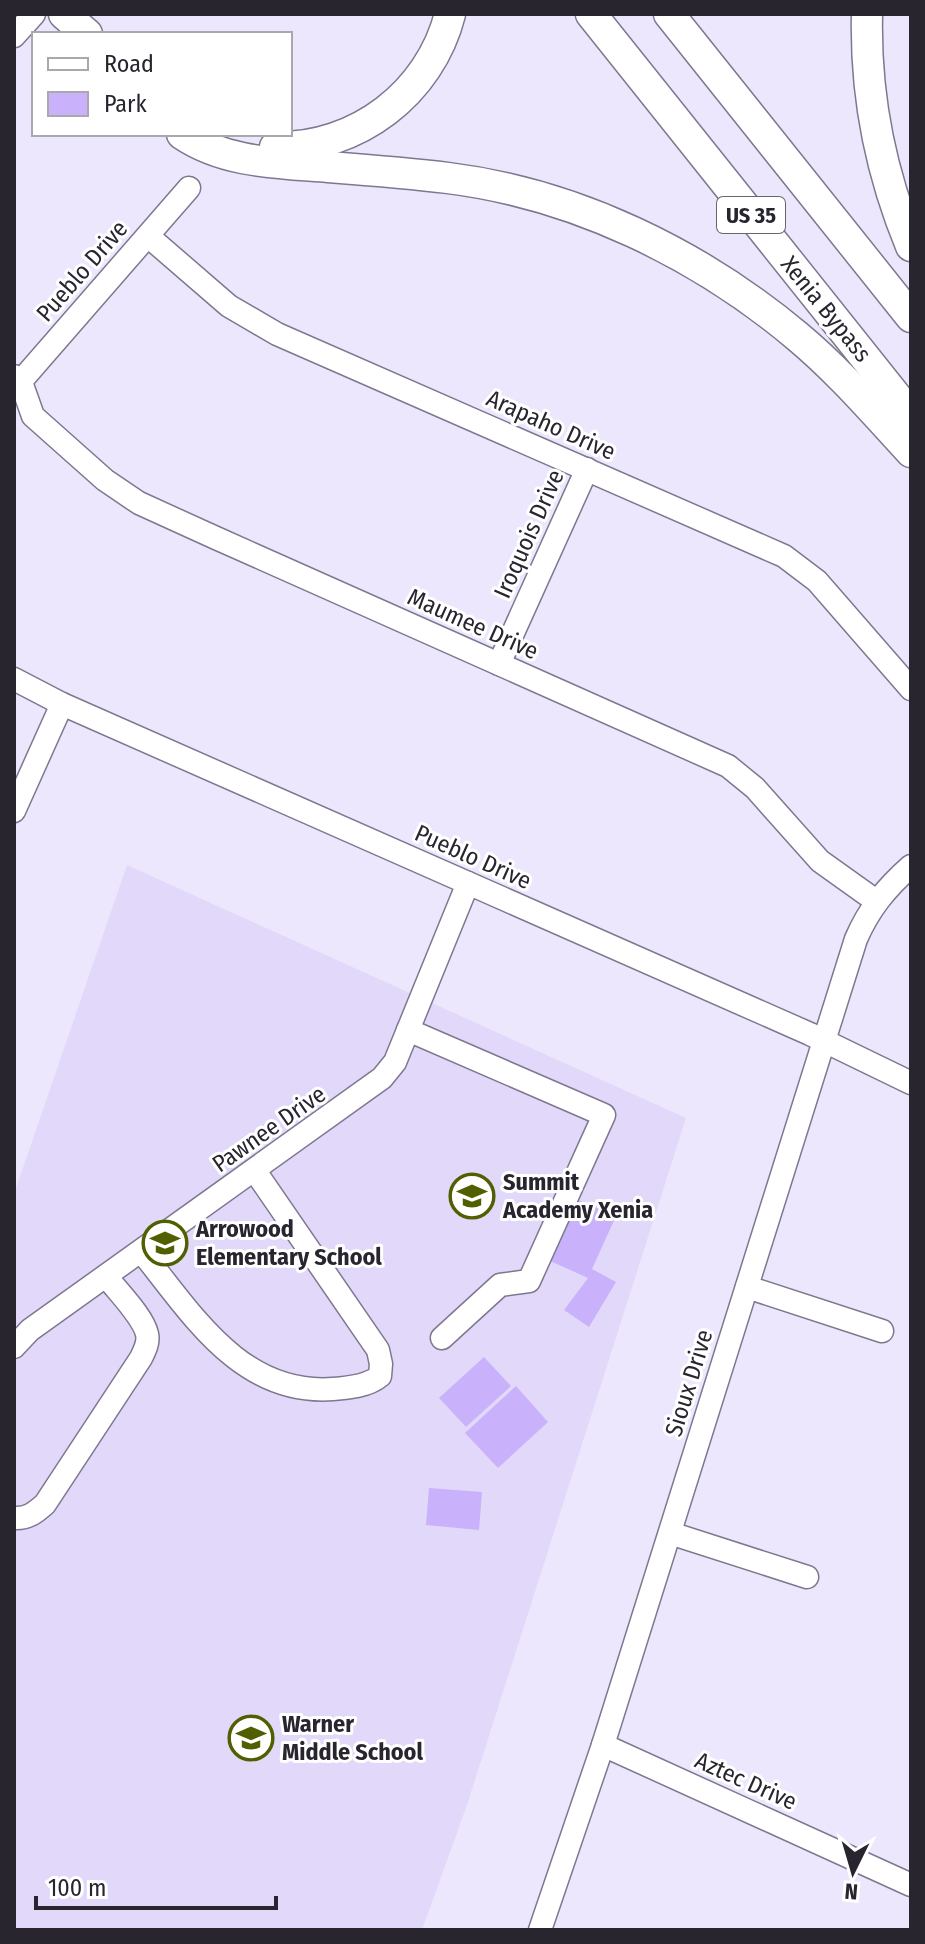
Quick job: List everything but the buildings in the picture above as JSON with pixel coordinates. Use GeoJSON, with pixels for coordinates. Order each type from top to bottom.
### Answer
{"type":"FeatureCollection","features":[{"type":"Feature","properties":{"kind":"highway"},"geometry":{"type":"LineString","coordinates":[[40,14],[62,32]]}},
{"type":"Feature","properties":{"kind":"highway"},"geometry":{"type":"LineString","coordinates":[[64,14],[85,32]]}},
{"type":"Feature","properties":{"kind":"highway"},"geometry":{"type":"LineString","coordinates":[[222,136],[244,143],[289,148],[321,143],[352,132],[394,105],[413,86],[439,48],[450,14]]}},
{"type":"Feature","properties":{"kind":"highway","name":"Xenia Bypass"},"geometry":{"type":"LineString","coordinates":[[591,14],[911,415]]}},
{"type":"Feature","properties":{"kind":"highway","name":"US 35"},"geometry":{"type":"LineString","coordinates":[[669,14],[911,317]]}},
{"type":"Feature","properties":{"kind":"highway"},"geometry":{"type":"LineString","coordinates":[[867,14],[866,60],[874,126],[893,199],[911,246]]}},
{"type":"Feature","properties":{"kind":"highway"},"geometry":{"type":"LineString","coordinates":[[186,136],[210,149],[255,161],[396,173],[496,186],[573,208],[630,230],[673,251],[757,304],[836,372],[911,452]]}},
{"type":"Feature","properties":{"kind":"street"},"geometry":{"type":"LineString","coordinates":[[14,36],[34,14]]}},
{"type":"Feature","properties":{"kind":"street","name":"Pueblo Drive"},"geometry":{"type":"LineString","coordinates":[[16,382],[189,188]]}},
{"type":"Feature","properties":{"kind":"street","name":"Arapaho Drive"},"geometry":{"type":"LineString","coordinates":[[148,236],[229,306],[277,334],[784,556],[817,581],[911,689]]}},
{"type":"Feature","properties":{"kind":"street","name":"Maumee Drive"},"geometry":{"type":"LineString","coordinates":[[16,382],[24,414],[105,480],[139,503],[728,766],[755,788],[820,861],[876,901]]}},
{"type":"Feature","properties":{"kind":"street","name":"Iroquois Drive"},"geometry":{"type":"LineString","coordinates":[[499,664],[587,469]]}},
{"type":"Feature","properties":{"kind":"street","name":"Pueblo Drive"},"geometry":{"type":"LineString","coordinates":[[14,679],[62,704],[824,1041],[911,1083]]}},
{"type":"Feature","properties":{"kind":"street"},"geometry":{"type":"LineString","coordinates":[[14,811],[62,704]]}},
{"type":"Feature","properties":{"kind":"street","name":"Sioux Drive"},"geometry":{"type":"LineString","coordinates":[[540,1930],[603,1745],[856,939],[876,901],[911,866]]}},
{"type":"Feature","properties":{"kind":"street","name":"Pawnee Drive"},"geometry":{"type":"LineString","coordinates":[[14,1347],[30,1330],[382,1078],[395,1062],[468,883]]}},
{"type":"Feature","properties":{"kind":"street"},"geometry":{"type":"LineString","coordinates":[[408,1030],[604,1115],[529,1281],[500,1285],[442,1338]]}},
{"type":"Feature","properties":{"kind":"street"},"geometry":{"type":"LineString","coordinates":[[141,1251],[217,1345],[258,1373],[285,1386],[320,1390],[349,1388],[374,1381],[380,1376],[378,1350],[255,1171]]}},
{"type":"Feature","properties":{"kind":"street"},"geometry":{"type":"LineString","coordinates":[[14,1518],[35,1513],[45,1504],[141,1358],[147,1344],[147,1333],[141,1322],[106,1276]]}},
{"type":"Feature","properties":{"kind":"street"},"geometry":{"type":"LineString","coordinates":[[747,1287],[882,1331]]}},
{"type":"Feature","properties":{"kind":"street"},"geometry":{"type":"LineString","coordinates":[[670,1533],[807,1577]]}},
{"type":"Feature","properties":{"kind":"street","name":"Aztec Drive"},"geometry":{"type":"LineString","coordinates":[[603,1745],[911,1885]]}},
{"type":"Feature","properties":{"kind":"shaded area"},"geometry":{"type":"Polygon","coordinates":[[[127,865],[686,1118],[467,1805],[422,1930],[14,1930],[14,1194],[127,865]]]}},
{"type":"Feature","properties":{"kind":"green space"},"geometry":{"type":"Polygon","coordinates":[[[576,1199],[616,1216],[592,1269],[616,1282],[589,1327],[564,1310],[588,1278],[548,1260],[576,1199]]]}},
{"type":"Feature","properties":{"kind":"green space"},"geometry":{"type":"Polygon","coordinates":[[[484,1357],[511,1386],[466,1427],[439,1398],[484,1357]]]}},
{"type":"Feature","properties":{"kind":"green space"},"geometry":{"type":"Polygon","coordinates":[[[516,1386],[548,1422],[498,1468],[465,1433],[516,1386]]]}},
{"type":"Feature","properties":{"kind":"green space"},"geometry":{"type":"Polygon","coordinates":[[[429,1488],[482,1492],[479,1530],[426,1525],[429,1488]]]}},
{"type":"Feature","properties":{"kind":"place","name":"Summit Academy Xenia"},"geometry":{"type":"Point","coordinates":[472,1196]}},
{"type":"Feature","properties":{"kind":"place","name":"Arrowood Elementary School"},"geometry":{"type":"Point","coordinates":[165,1243]}},
{"type":"Feature","properties":{"kind":"place","name":"Warner Middle School"},"geometry":{"type":"Point","coordinates":[251,1738]}}]}
